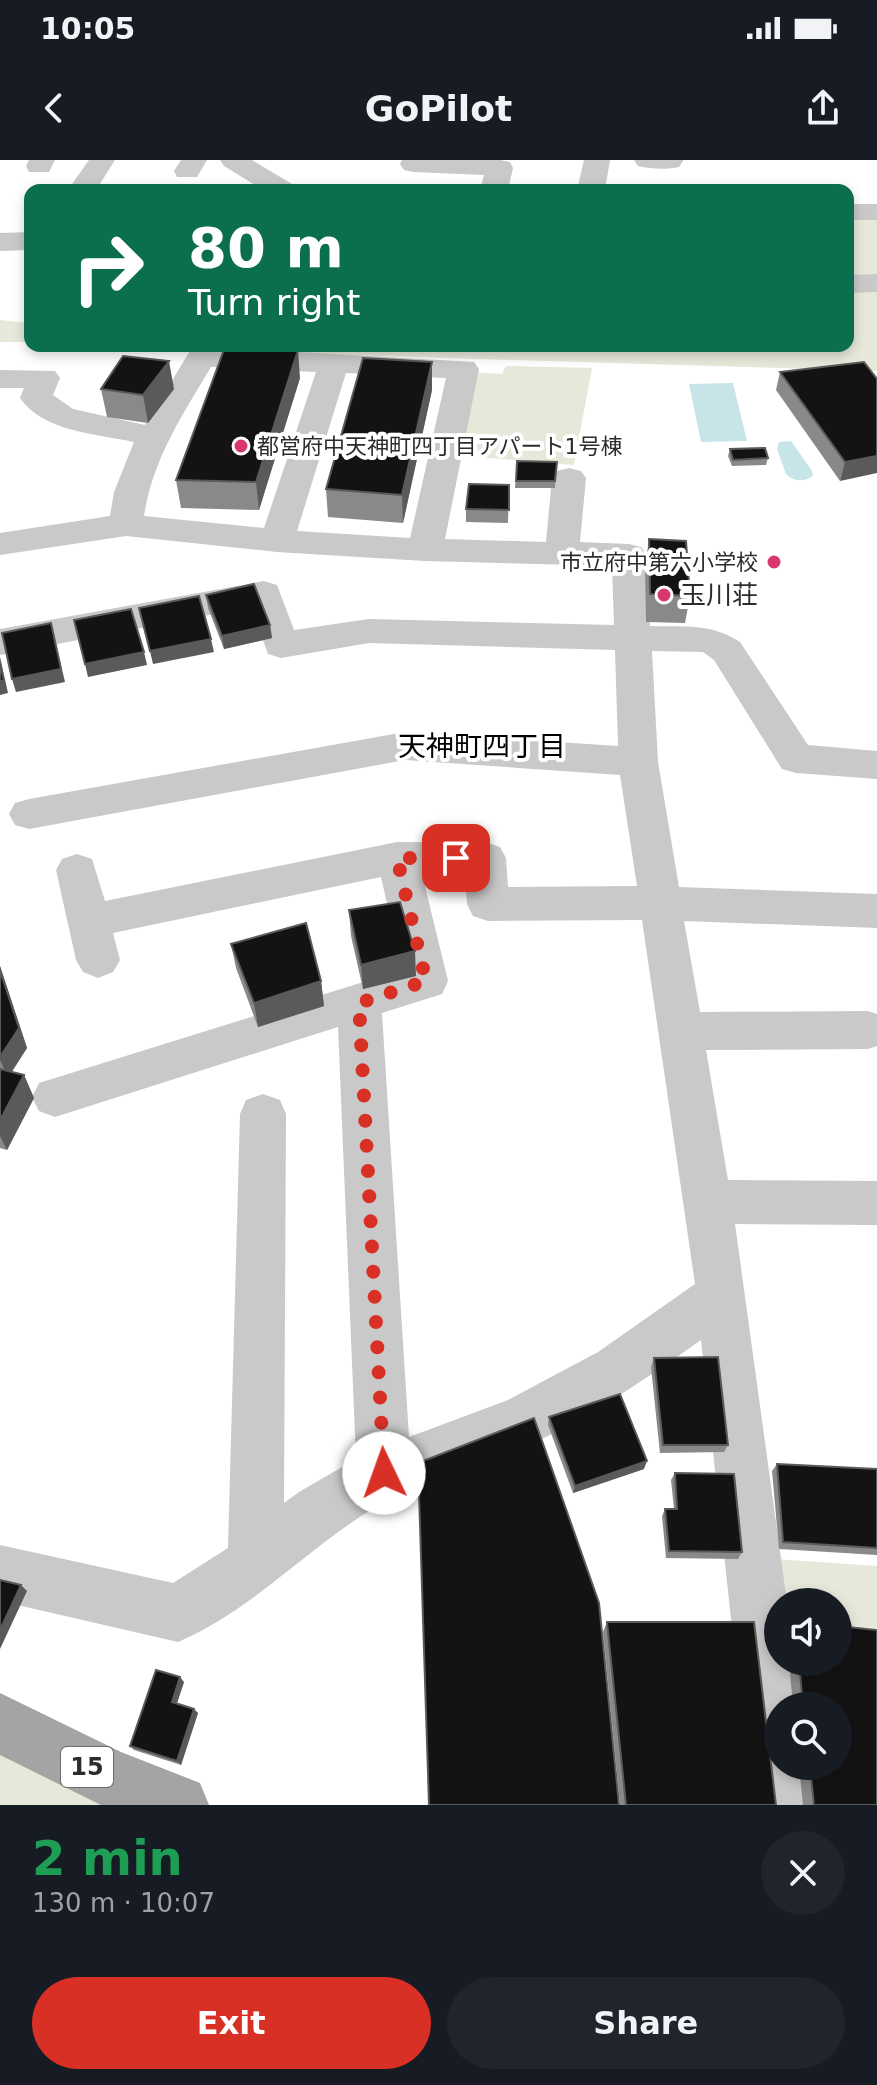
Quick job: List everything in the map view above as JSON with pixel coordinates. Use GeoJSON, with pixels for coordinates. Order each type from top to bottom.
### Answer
{"type":"FeatureCollection","features":[{"type":"Feature","properties":{"kind":"main road","name":"15"},"geometry":{"type":"LineString","coordinates":[[0,1723],[104,1776],[178,1805]]}},
{"type":"Feature","properties":{"kind":"street"},"geometry":{"type":"LineString","coordinates":[[86,184],[102,160]]}},
{"type":"Feature","properties":{"kind":"street"},"geometry":{"type":"LineString","coordinates":[[233,160],[285,183]]}},
{"type":"Feature","properties":{"kind":"street"},"geometry":{"type":"LineString","coordinates":[[592,184],[597,160]]}},
{"type":"Feature","properties":{"kind":"street"},"geometry":{"type":"LineString","coordinates":[[405,184],[413,162],[500,168],[496,184]]}},
{"type":"Feature","properties":{"kind":"street"},"geometry":{"type":"LineString","coordinates":[[854,212],[877,212]]}},
{"type":"Feature","properties":{"kind":"street"},"geometry":{"type":"LineString","coordinates":[[0,242],[24,241]]}},
{"type":"Feature","properties":{"kind":"street"},"geometry":{"type":"LineString","coordinates":[[854,284],[877,283]]}},
{"type":"Feature","properties":{"kind":"street"},"geometry":{"type":"LineString","coordinates":[[126,525],[131,492],[144,453],[205,352],[334,363],[463,369],[425,550]]}},
{"type":"Feature","properties":{"kind":"street"},"geometry":{"type":"LineString","coordinates":[[277,541],[334,363]]}},
{"type":"Feature","properties":{"kind":"street"},"geometry":{"type":"LineString","coordinates":[[0,379],[44,378],[36,398],[62,416],[156,437]]}},
{"type":"Feature","properties":{"kind":"street"},"geometry":{"type":"LineString","coordinates":[[562,553],[569,478]]}},
{"type":"Feature","properties":{"kind":"street"},"geometry":{"type":"LineString","coordinates":[[0,544],[126,525],[277,541],[425,550],[629,555],[638,762],[722,1295],[782,1805]]}},
{"type":"Feature","properties":{"kind":"street"},"geometry":{"type":"LineString","coordinates":[[0,642],[264,593],[281,645],[369,631],[711,640],[727,651],[796,759],[877,765]]}},
{"type":"Feature","properties":{"kind":"street"},"geometry":{"type":"LineString","coordinates":[[29,814],[405,746],[638,762]]}},
{"type":"Feature","properties":{"kind":"street"},"geometry":{"type":"LineString","coordinates":[[55,1097],[426,981],[397,858]]}},
{"type":"Feature","properties":{"kind":"street"},"geometry":{"type":"LineString","coordinates":[[77,870],[94,940],[397,858],[485,858],[488,904],[661,903],[877,911]]}},
{"type":"Feature","properties":{"kind":"street"},"geometry":{"type":"LineString","coordinates":[[359,1003],[384,1473]]}},
{"type":"Feature","properties":{"kind":"street"},"geometry":{"type":"LineString","coordinates":[[680,1031],[868,1030]]}},
{"type":"Feature","properties":{"kind":"street"},"geometry":{"type":"LineString","coordinates":[[256,1563],[263,1114]]}},
{"type":"Feature","properties":{"kind":"street"},"geometry":{"type":"LineString","coordinates":[[707,1202],[877,1203]]}},
{"type":"Feature","properties":{"kind":"street"},"geometry":{"type":"LineString","coordinates":[[0,1573],[178,1613],[256,1563],[318,1511],[384,1473],[522,1421],[616,1370],[722,1295]]}},
{"type":"Feature","properties":{"kind":"shaded area"},"geometry":{"type":"Polygon","coordinates":[[[854,213],[877,213],[877,371],[250,352],[854,352],[854,213]]]}},
{"type":"Feature","properties":{"kind":"shaded area"},"geometry":{"type":"Polygon","coordinates":[[[0,320],[24,322],[24,342],[0,342],[0,320]]]}},
{"type":"Feature","properties":{"kind":"shaded area"},"geometry":{"type":"Polygon","coordinates":[[[506,366],[592,368],[574,465],[454,455],[471,372],[502,374],[506,366]]]}},
{"type":"Feature","properties":{"kind":"shaded area"},"geometry":{"type":"Polygon","coordinates":[[[775,1559],[877,1566],[877,1628],[852,1626],[852,1588],[777,1588],[775,1559]]]}},
{"type":"Feature","properties":{"kind":"shaded area"},"geometry":{"type":"Polygon","coordinates":[[[0,1732],[159,1805],[0,1805],[0,1732]]]}},
{"type":"Feature","properties":{"kind":"water"},"geometry":{"type":"Polygon","coordinates":[[[733,383],[747,441],[701,442],[689,384],[733,383]]]}},
{"type":"Feature","properties":{"kind":"water"},"geometry":{"type":"Polygon","coordinates":[[[791,441],[812,471],[810,478],[796,480],[786,474],[777,449],[779,442],[791,441]]]}},
{"type":"Feature","properties":{"kind":"building","name":"都営府中天神町四丁目アパート1号棟"},"geometry":{"type":"Polygon","coordinates":[[[223,352],[297,352],[256,482],[176,480],[223,352]]]}},
{"type":"Feature","properties":{"kind":"building"},"geometry":{"type":"Polygon","coordinates":[[[123,356],[169,361],[143,395],[101,389],[123,356]]]}},
{"type":"Feature","properties":{"kind":"building"},"geometry":{"type":"Polygon","coordinates":[[[363,358],[432,362],[402,495],[326,489],[363,358]]]}},
{"type":"Feature","properties":{"kind":"building"},"geometry":{"type":"Polygon","coordinates":[[[864,362],[877,379],[877,456],[845,462],[780,372],[864,362]]]}},
{"type":"Feature","properties":{"kind":"building"},"geometry":{"type":"Polygon","coordinates":[[[765,448],[768,458],[733,460],[730,449],[765,448]]]}},
{"type":"Feature","properties":{"kind":"building"},"geometry":{"type":"Polygon","coordinates":[[[517,461],[557,462],[555,481],[516,481],[517,461]]]}},
{"type":"Feature","properties":{"kind":"building"},"geometry":{"type":"Polygon","coordinates":[[[469,484],[509,485],[509,510],[466,509],[469,484]]]}},
{"type":"Feature","properties":{"kind":"building"},"geometry":{"type":"Polygon","coordinates":[[[649,539],[686,541],[690,596],[650,594],[649,539]]]}},
{"type":"Feature","properties":{"kind":"building"},"geometry":{"type":"Polygon","coordinates":[[[254,584],[270,625],[222,636],[206,595],[254,584]]]}},
{"type":"Feature","properties":{"kind":"building"},"geometry":{"type":"Polygon","coordinates":[[[199,596],[211,639],[150,651],[139,608],[199,596]]]}},
{"type":"Feature","properties":{"kind":"building"},"geometry":{"type":"Polygon","coordinates":[[[131,609],[144,652],[85,664],[74,620],[131,609]]]}},
{"type":"Feature","properties":{"kind":"building"},"geometry":{"type":"Polygon","coordinates":[[[51,623],[61,669],[12,679],[2,633],[51,623]]]}},
{"type":"Feature","properties":{"kind":"building"},"geometry":{"type":"Polygon","coordinates":[[[400,902],[415,951],[361,965],[349,910],[400,902]]]}},
{"type":"Feature","properties":{"kind":"building"},"geometry":{"type":"Polygon","coordinates":[[[306,923],[321,981],[254,1003],[231,944],[306,923]]]}},
{"type":"Feature","properties":{"kind":"building"},"geometry":{"type":"Polygon","coordinates":[[[0,970],[19,1028],[0,1057],[0,970]]]}},
{"type":"Feature","properties":{"kind":"building"},"geometry":{"type":"Polygon","coordinates":[[[0,1069],[24,1075],[0,1120],[0,1069]]]}},
{"type":"Feature","properties":{"kind":"building"},"geometry":{"type":"Polygon","coordinates":[[[718,1357],[728,1445],[663,1445],[654,1358],[718,1357]]]}},
{"type":"Feature","properties":{"kind":"building"},"geometry":{"type":"Polygon","coordinates":[[[620,1394],[647,1461],[575,1486],[549,1417],[620,1394]]]}},
{"type":"Feature","properties":{"kind":"building"},"geometry":{"type":"Polygon","coordinates":[[[534,1418],[599,1603],[619,1805],[429,1805],[418,1463],[534,1418]]]}},
{"type":"Feature","properties":{"kind":"building"},"geometry":{"type":"Polygon","coordinates":[[[777,1464],[877,1469],[877,1548],[783,1542],[777,1464]]]}},
{"type":"Feature","properties":{"kind":"building"},"geometry":{"type":"Polygon","coordinates":[[[675,1473],[734,1474],[742,1552],[669,1551],[665,1509],[677,1509],[675,1473]]]}},
{"type":"Feature","properties":{"kind":"building"},"geometry":{"type":"Polygon","coordinates":[[[0,1580],[21,1585],[0,1630],[0,1580]]]}},
{"type":"Feature","properties":{"kind":"building"},"geometry":{"type":"Polygon","coordinates":[[[607,1622],[754,1622],[764,1705],[764,1780],[773,1780],[776,1805],[626,1805],[607,1622]]]}},
{"type":"Feature","properties":{"kind":"building"},"geometry":{"type":"Polygon","coordinates":[[[852,1627],[877,1630],[877,1805],[814,1805],[811,1780],[852,1780],[852,1692],[802,1692],[800,1676],[852,1676],[852,1627]]]}},
{"type":"Feature","properties":{"kind":"building"},"geometry":{"type":"Polygon","coordinates":[[[156,1670],[180,1677],[172,1702],[194,1709],[177,1761],[130,1746],[156,1670]]]}},
{"type":"Feature","properties":{"kind":"place","name":"都営府中天神町四丁目アパート1号棟"},"geometry":{"type":"Point","coordinates":[241,446]}},
{"type":"Feature","properties":{"kind":"place","name":"市立府中第六小学校"},"geometry":{"type":"Point","coordinates":[774,562]}},
{"type":"Feature","properties":{"kind":"place","name":"玉川荘"},"geometry":{"type":"Point","coordinates":[664,595]}},
{"type":"Feature","properties":{"kind":"district","name":"天神町四丁目"},"geometry":{"type":"Point","coordinates":[482,746]}},
{"type":"Feature","properties":{"kind":"route"},"geometry":{"type":"LineString","coordinates":[[384,1473],[359,1003],[426,981],[397,858],[456,858]]}}]}
